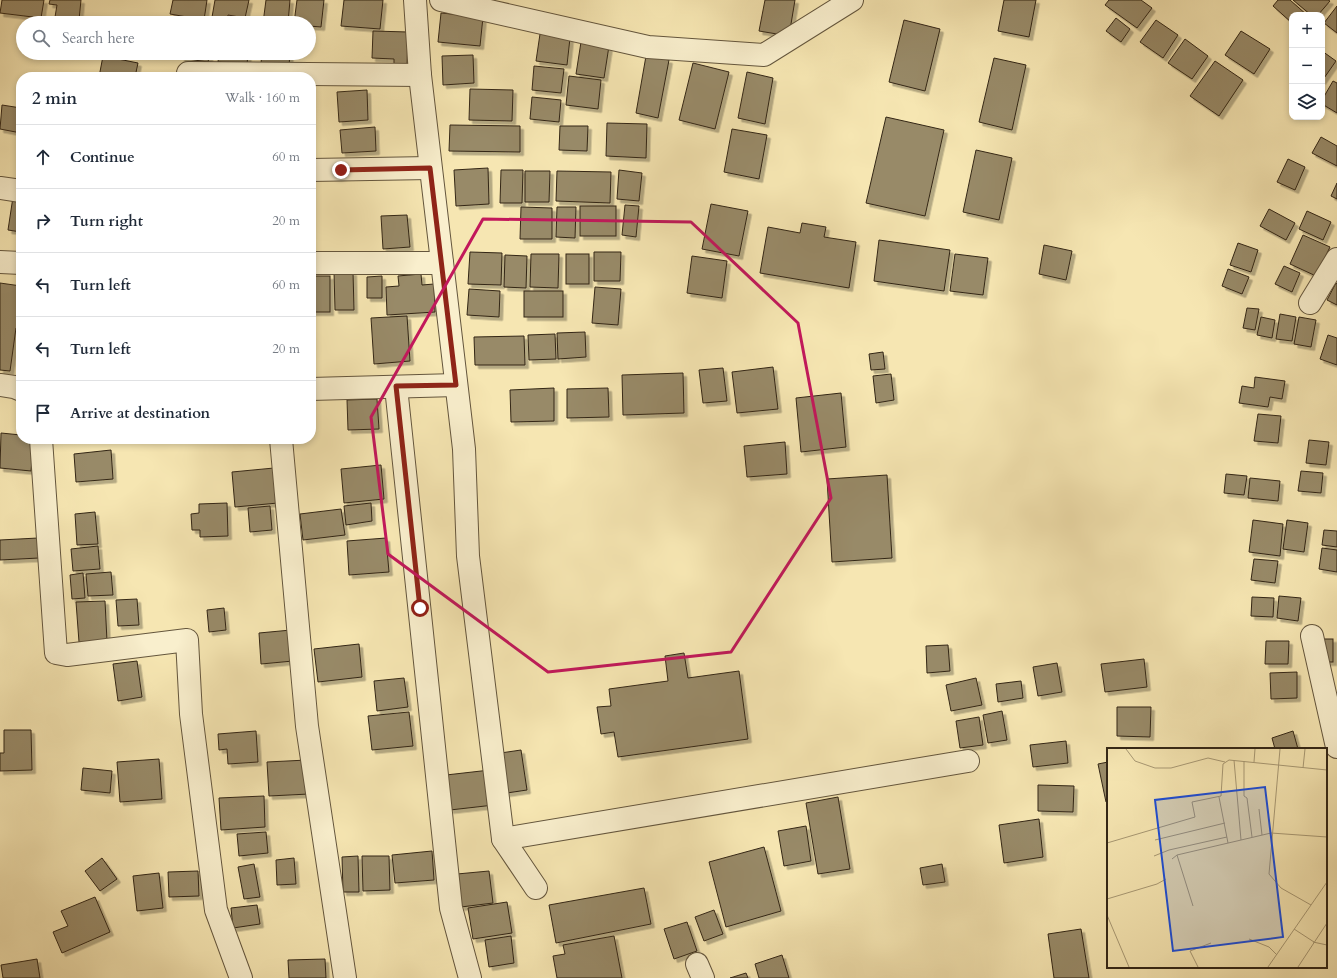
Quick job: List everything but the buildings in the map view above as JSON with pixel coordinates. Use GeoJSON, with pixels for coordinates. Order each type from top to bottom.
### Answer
{"type":"FeatureCollection","features":[{"type":"Feature","properties":{"kind":"street"},"geometry":{"type":"LineString","coordinates":[[415,0],[420,75],[430,168],[464,449],[468,556],[503,839],[536,888]]}},
{"type":"Feature","properties":{"kind":"street"},"geometry":{"type":"LineString","coordinates":[[441,0],[648,47],[764,55],[852,0]]}},
{"type":"Feature","properties":{"kind":"street"},"geometry":{"type":"LineString","coordinates":[[316,74],[420,75]]}},
{"type":"Feature","properties":{"kind":"street"},"geometry":{"type":"LineString","coordinates":[[316,170],[430,168]]}},
{"type":"Feature","properties":{"kind":"street"},"geometry":{"type":"LineString","coordinates":[[0,188],[16,190]]}},
{"type":"Feature","properties":{"kind":"street"},"geometry":{"type":"LineString","coordinates":[[1310,303],[1337,258]]}},
{"type":"Feature","properties":{"kind":"street"},"geometry":{"type":"LineString","coordinates":[[0,262],[16,263]]}},
{"type":"Feature","properties":{"kind":"street"},"geometry":{"type":"LineString","coordinates":[[316,263],[442,263]]}},
{"type":"Feature","properties":{"kind":"street"},"geometry":{"type":"LineString","coordinates":[[0,385],[16,388]]}},
{"type":"Feature","properties":{"kind":"street"},"geometry":{"type":"LineString","coordinates":[[316,389],[456,385]]}},
{"type":"Feature","properties":{"kind":"street"},"geometry":{"type":"LineString","coordinates":[[396,386],[451,908],[470,978]]}},
{"type":"Feature","properties":{"kind":"street"},"geometry":{"type":"LineString","coordinates":[[41,444],[56,653],[67,655],[187,640],[191,714],[216,910],[241,978]]}},
{"type":"Feature","properties":{"kind":"street"},"geometry":{"type":"LineString","coordinates":[[281,444],[307,726],[345,978]]}},
{"type":"Feature","properties":{"kind":"street"},"geometry":{"type":"LineString","coordinates":[[1312,636],[1337,747]]}},
{"type":"Feature","properties":{"kind":"street"},"geometry":{"type":"LineString","coordinates":[[503,839],[968,761]]}},
{"type":"Feature","properties":{"kind":"highlighted area"},"geometry":{"type":"Polygon","coordinates":[[[483,219],[691,222],[798,323],[831,498],[731,652],[548,672],[388,554],[371,417],[483,219]]]}},
{"type":"Feature","properties":{"kind":"route"},"geometry":{"type":"LineString","coordinates":[[341,170],[430,168],[456,385],[396,386],[420,608]]}}]}
